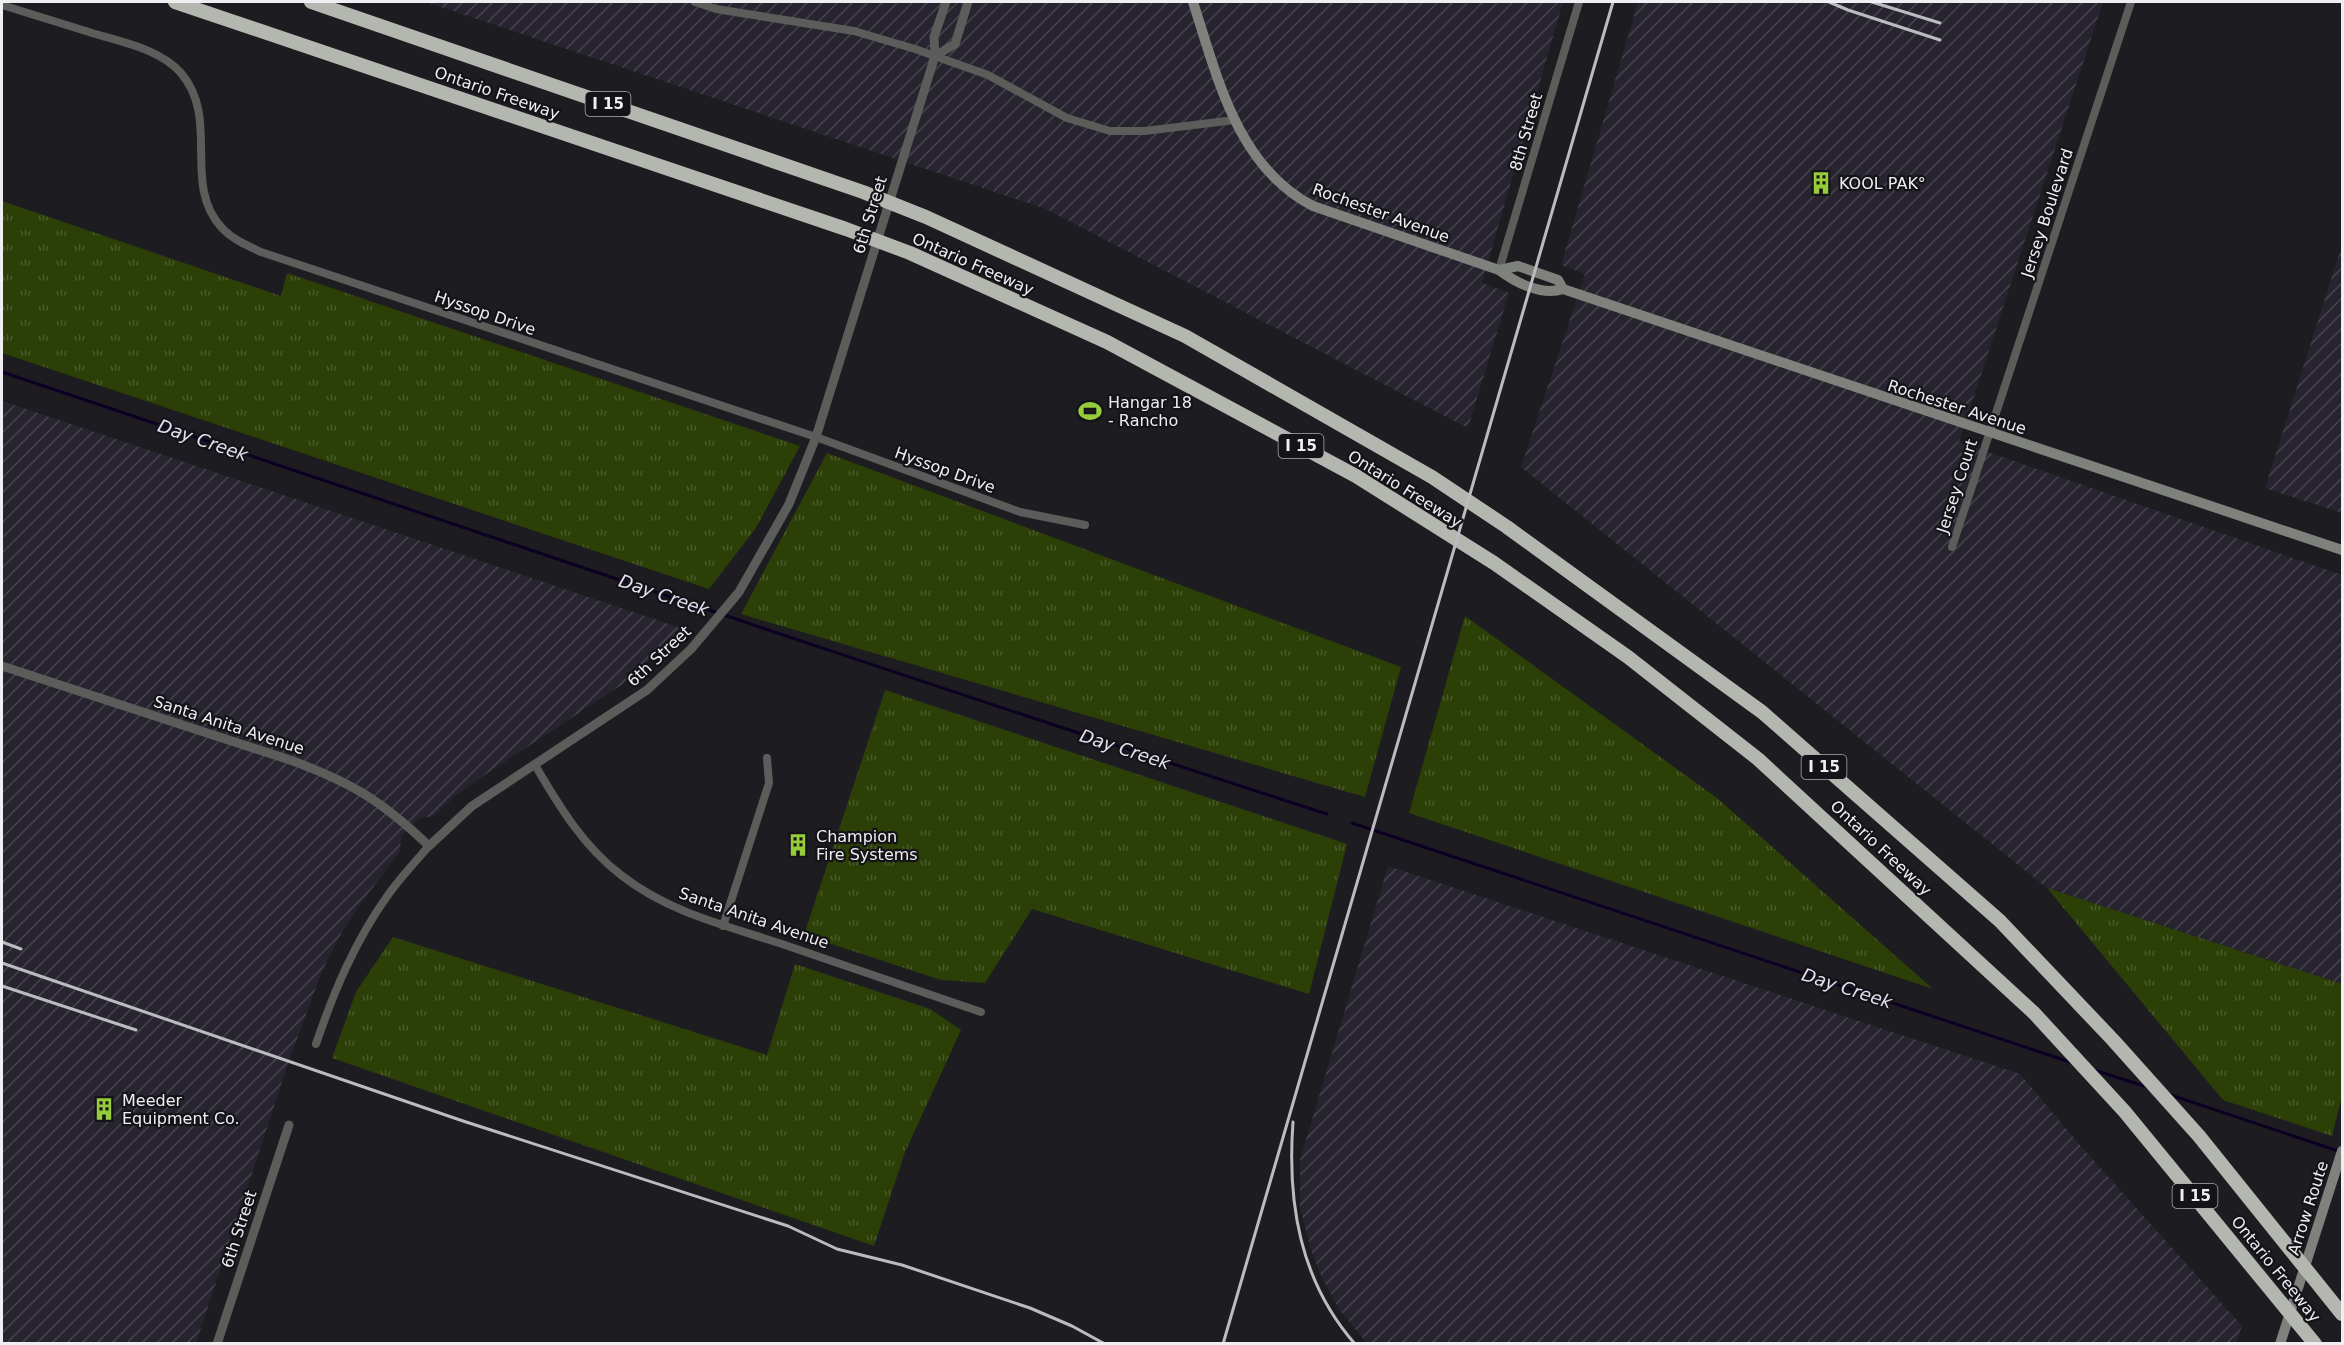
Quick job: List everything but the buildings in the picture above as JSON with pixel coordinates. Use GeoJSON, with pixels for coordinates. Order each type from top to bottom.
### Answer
{"type":"FeatureCollection","features":[{"type":"Feature","properties":{"kind":"highway","name":"Ontario Freeway"},"geometry":{"type":"LineString","coordinates":[[175,2],[846,229],[910,253],[1107,342],[1356,476],[1422,520],[1494,563],[1628,657],[1758,759],[2034,1013],[2125,1112],[2312,1340]]}},
{"type":"Feature","properties":{"kind":"highway","name":"Ontario Freeway"},"geometry":{"type":"LineString","coordinates":[[311,2],[863,192],[926,217],[1185,336],[1432,477],[1507,527],[1762,712],[2000,921],[2113,1040],[2199,1136],[2343,1314]]}},
{"type":"Feature","properties":{"kind":"main road","name":"Rochester Avenue"},"geometry":{"type":"LineString","coordinates":[[1193,2],[1235,120],[1245,141],[1268,173],[1297,198],[1499,270],[1512,280],[1552,293],[1563,290],[2343,550]]}},
{"type":"Feature","properties":{"kind":"main road","name":"Arrow Route"},"geometry":{"type":"LineString","coordinates":[[2280,1344],[2343,1151]]}},
{"type":"Feature","properties":{"kind":"street"},"geometry":{"type":"LineString","coordinates":[[695,2],[716,9],[854,31],[935,56],[987,75],[1067,118],[1104,129],[1145,131],[1235,120]]}},
{"type":"Feature","properties":{"kind":"street","name":"6th Street"},"geometry":{"type":"LineString","coordinates":[[316,1044],[336,989],[357,944],[389,893],[429,846],[472,806],[647,690],[705,633],[739,592],[789,504],[816,438],[935,56],[934,37],[946,2]]}},
{"type":"Feature","properties":{"kind":"street"},"geometry":{"type":"LineString","coordinates":[[935,56],[955,44],[968,2]]}},
{"type":"Feature","properties":{"kind":"street","name":"8th Street"},"geometry":{"type":"LineString","coordinates":[[1499,270],[1579,2]]}},
{"type":"Feature","properties":{"kind":"street","name":"Jersey Boulevard"},"geometry":{"type":"LineString","coordinates":[[1989,433],[2131,2]]}},
{"type":"Feature","properties":{"kind":"street","name":"Hyssop Drive"},"geometry":{"type":"LineString","coordinates":[[2,5],[151,52],[180,72],[198,104],[202,125],[201,184],[207,206],[222,228],[241,242],[261,252],[816,438],[1020,512],[1085,525]]}},
{"type":"Feature","properties":{"kind":"street","name":"Jersey Court"},"geometry":{"type":"LineString","coordinates":[[1952,547],[1989,433]]}},
{"type":"Feature","properties":{"kind":"street","name":"Santa Anita Avenue"},"geometry":{"type":"LineString","coordinates":[[2,666],[332,776],[381,804],[429,846]]}},
{"type":"Feature","properties":{"kind":"street"},"geometry":{"type":"LineString","coordinates":[[723,926],[769,783],[767,758]]}},
{"type":"Feature","properties":{"kind":"street","name":"Santa Anita Avenue"},"geometry":{"type":"LineString","coordinates":[[535,765],[579,833],[620,874],[668,905],[723,926],[981,1012]]}},
{"type":"Feature","properties":{"kind":"street","name":"6th Street"},"geometry":{"type":"LineString","coordinates":[[217,1344],[289,1125]]}},
{"type":"Feature","properties":{"kind":"shaded area"},"geometry":{"type":"Polygon","coordinates":[[[426,2],[1563,2],[1482,283],[1509,293],[1468,428],[1046,209],[426,2]]]}},
{"type":"Feature","properties":{"kind":"shaded area"},"geometry":{"type":"Polygon","coordinates":[[[1638,2],[2103,2],[1959,442],[2342,575],[2342,984],[2047,888],[1521,467],[1585,274],[1561,265],[1638,2]]]}},
{"type":"Feature","properties":{"kind":"shaded area"},"geometry":{"type":"Polygon","coordinates":[[[2342,245],[2342,513],[2265,488],[2342,245]]]}},
{"type":"Feature","properties":{"kind":"shaded area"},"geometry":{"type":"Polygon","coordinates":[[[2,401],[684,629],[623,684],[486,774],[455,796],[434,816],[420,818],[401,836],[400,851],[342,932],[322,971],[291,1055],[196,1343],[2,1344],[2,401]]]}},
{"type":"Feature","properties":{"kind":"shaded area"},"geometry":{"type":"Polygon","coordinates":[[[1388,866],[2020,1074],[2079,1144],[2242,1326],[2236,1343],[1367,1343],[1339,1309],[1322,1278],[1311,1250],[1300,1208],[1300,1160],[1388,866]]]}},
{"type":"Feature","properties":{"kind":"green space"},"geometry":{"type":"Polygon","coordinates":[[[2,201],[281,296],[287,273],[800,446],[756,528],[709,589],[2,353],[2,201]]]}},
{"type":"Feature","properties":{"kind":"green space"},"geometry":{"type":"Polygon","coordinates":[[[827,453],[1401,667],[1365,797],[741,614],[827,453]]]}},
{"type":"Feature","properties":{"kind":"green space"},"geometry":{"type":"Polygon","coordinates":[[[1465,616],[1717,798],[1933,989],[1409,813],[1465,616]]]}},
{"type":"Feature","properties":{"kind":"green space"},"geometry":{"type":"Polygon","coordinates":[[[885,690],[1347,844],[1309,994],[1032,909],[985,983],[941,980],[804,935],[885,690]]]}},
{"type":"Feature","properties":{"kind":"green space"},"geometry":{"type":"Polygon","coordinates":[[[2047,888],[2342,984],[2342,1096],[2332,1136],[2223,1100],[2047,888]]]}},
{"type":"Feature","properties":{"kind":"green space"},"geometry":{"type":"Polygon","coordinates":[[[393,937],[767,1055],[795,964],[930,1009],[961,1030],[905,1152],[874,1246],[332,1058],[356,992],[393,937]]]}},
{"type":"Feature","properties":{"kind":"waterway","name":"Day Creek"},"geometry":{"type":"LineString","coordinates":[[2,372],[829,650],[1327,814]]}},
{"type":"Feature","properties":{"kind":"waterway","name":"Day Creek"},"geometry":{"type":"LineString","coordinates":[[1352,823],[2073,1063]]}},
{"type":"Feature","properties":{"kind":"waterway","name":"Day Creek"},"geometry":{"type":"LineString","coordinates":[[2094,1070],[2150,1088]]}},
{"type":"Feature","properties":{"kind":"waterway","name":"Day Creek"},"geometry":{"type":"LineString","coordinates":[[2171,1095],[2338,1151]]}},
{"type":"Feature","properties":{"kind":"railway"},"geometry":{"type":"LineString","coordinates":[[1223,1344],[1613,2]]}},
{"type":"Feature","properties":{"kind":"railway"},"geometry":{"type":"LineString","coordinates":[[1829,2],[1940,40]]}},
{"type":"Feature","properties":{"kind":"railway"},"geometry":{"type":"LineString","coordinates":[[1872,2],[1940,23]]}},
{"type":"Feature","properties":{"kind":"railway"},"geometry":{"type":"LineString","coordinates":[[2,942],[21,949]]}},
{"type":"Feature","properties":{"kind":"railway"},"geometry":{"type":"LineString","coordinates":[[2,963],[463,1121],[788,1226],[837,1249],[902,1265],[1030,1308],[1072,1326],[1105,1344]]}},
{"type":"Feature","properties":{"kind":"railway"},"geometry":{"type":"LineString","coordinates":[[2,986],[136,1030]]}},
{"type":"Feature","properties":{"kind":"railway"},"geometry":{"type":"LineString","coordinates":[[1293,1122],[1292,1182],[1301,1240],[1321,1294],[1336,1320],[1355,1344]]}},
{"type":"Feature","properties":{"kind":"place","name":"KOOL PAK°"},"geometry":{"type":"Point","coordinates":[1821,183]}},
{"type":"Feature","properties":{"kind":"place","name":"Hangar 18 - Rancho"},"geometry":{"type":"Point","coordinates":[1090,411]}},
{"type":"Feature","properties":{"kind":"place","name":"Champion Fire Systems"},"geometry":{"type":"Point","coordinates":[798,845]}},
{"type":"Feature","properties":{"kind":"place","name":"Meeder Equipment Co."},"geometry":{"type":"Point","coordinates":[104,1109]}}]}
